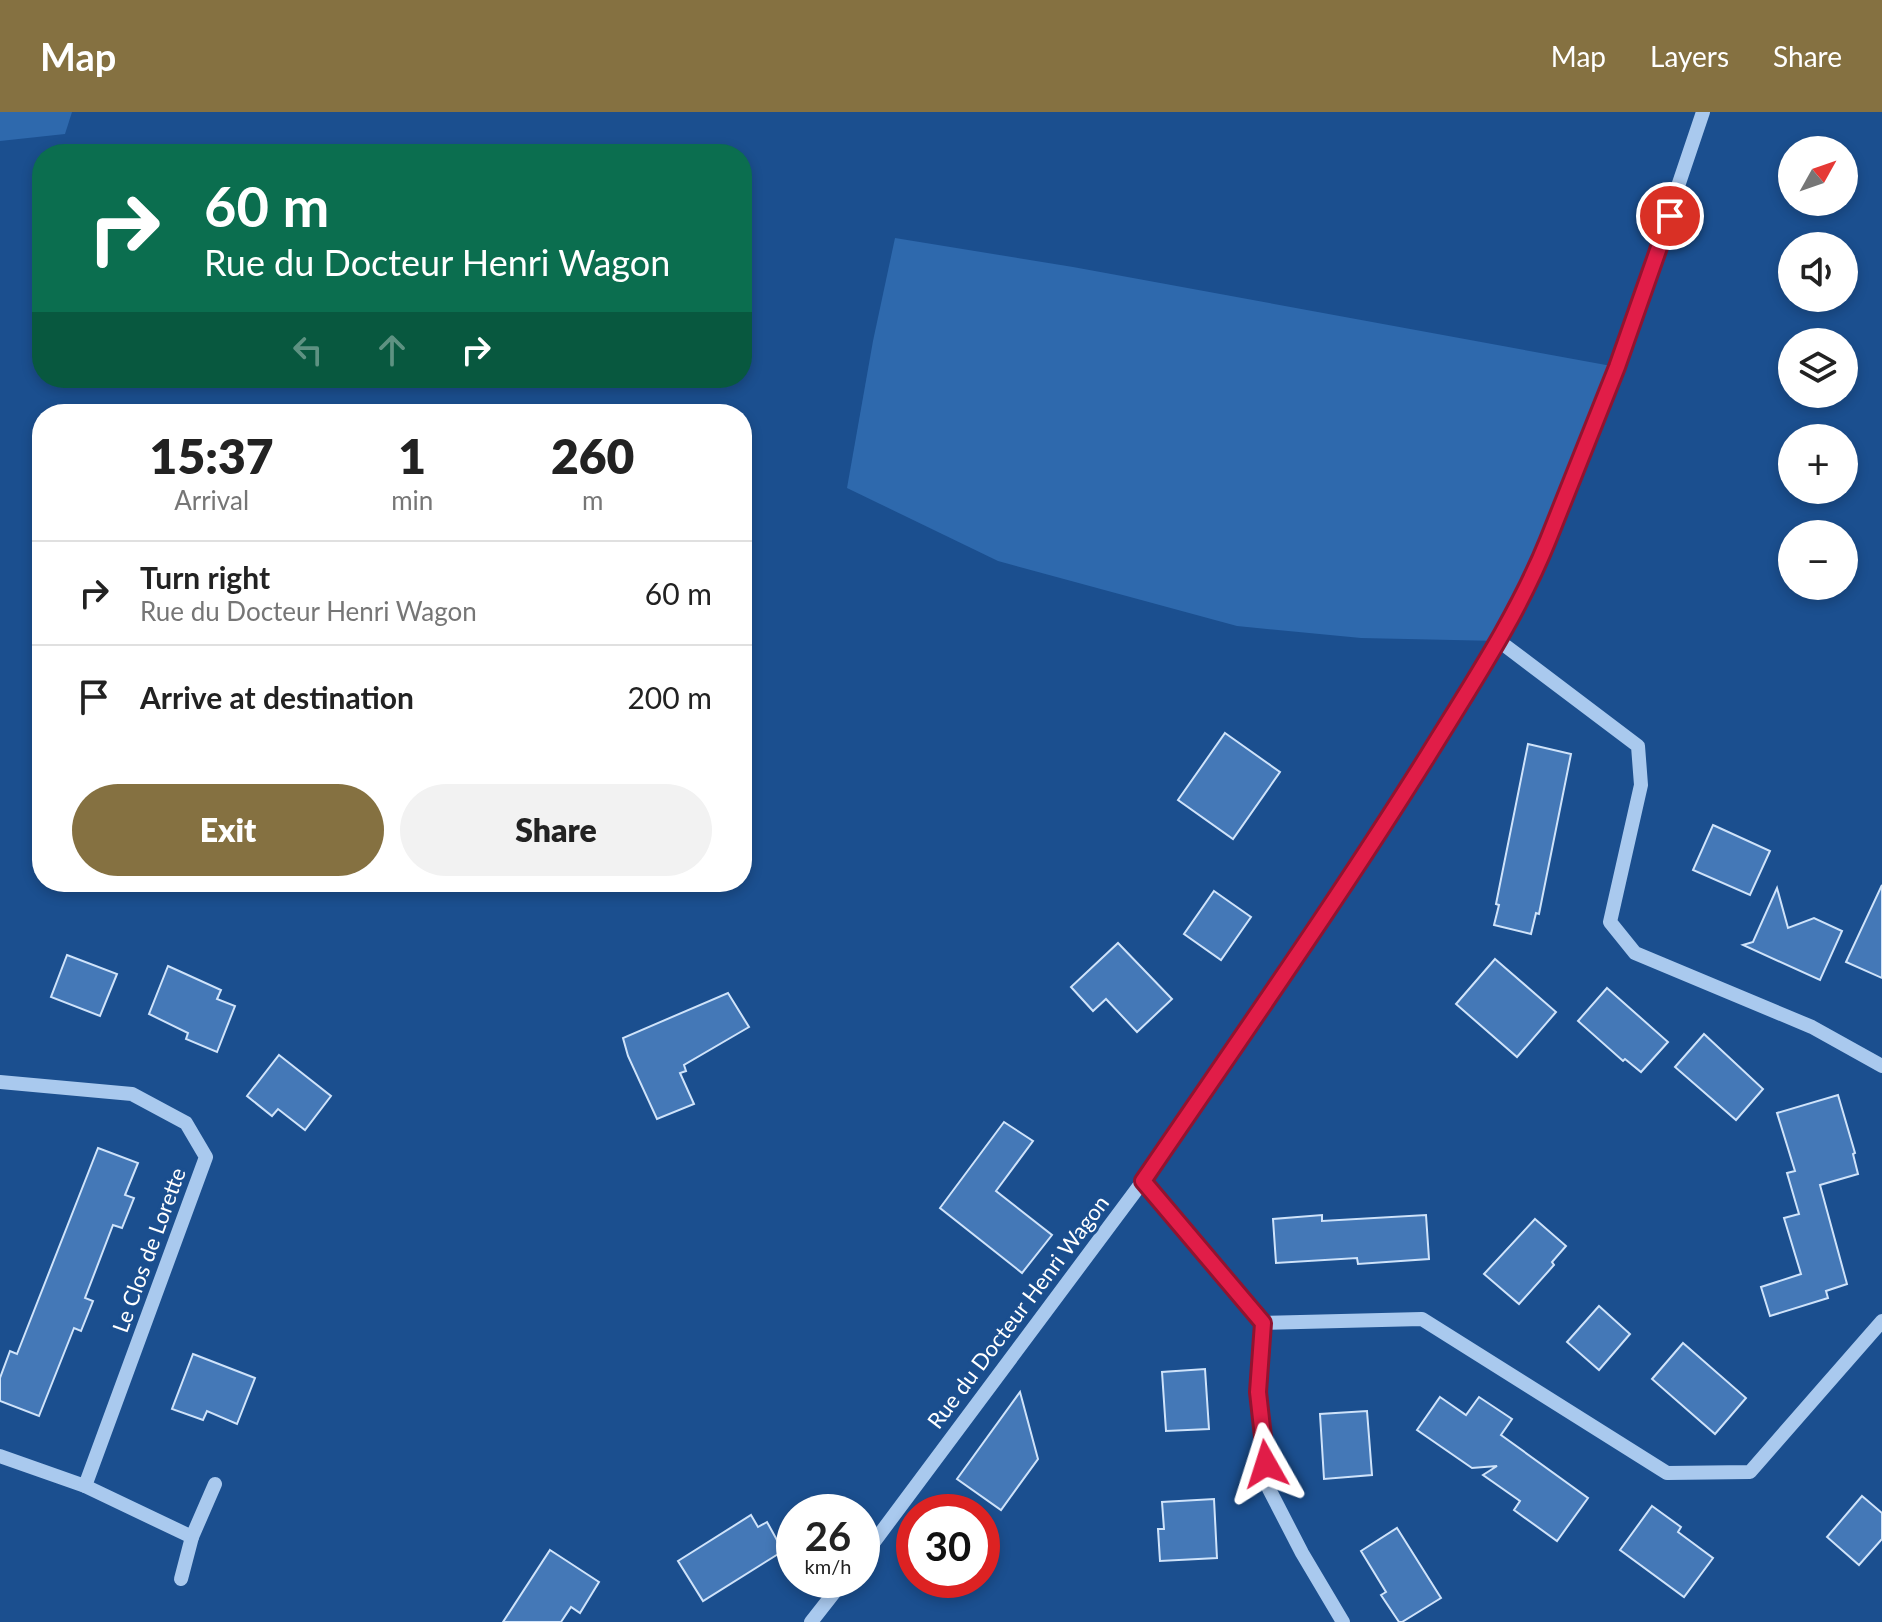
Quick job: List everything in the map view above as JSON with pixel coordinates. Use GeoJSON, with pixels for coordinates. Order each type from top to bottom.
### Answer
{"type":"FeatureCollection","features":[{"type":"Feature","properties":{"kind":"street","name":"Rue du Docteur Henri Wagon"},"geometry":{"type":"LineString","coordinates":[[880,1534],[1143,1181],[1373,843],[1499,641],[1537,569],[1617,367],[1703,112]]}},
{"type":"Feature","properties":{"kind":"street"},"geometry":{"type":"LineString","coordinates":[[1499,641],[1638,746],[1641,785],[1610,922],[1635,953],[1812,1027],[1882,1066]]}},
{"type":"Feature","properties":{"kind":"street","name":"Le Clos de Lorette"},"geometry":{"type":"LineString","coordinates":[[0,1082],[132,1094],[186,1123],[206,1157],[85,1486]]}},
{"type":"Feature","properties":{"kind":"street"},"geometry":{"type":"LineString","coordinates":[[1143,1181],[1263,1323],[1258,1392],[1269,1489],[1343,1622]]}},
{"type":"Feature","properties":{"kind":"street"},"geometry":{"type":"LineString","coordinates":[[1263,1323],[1422,1319],[1667,1473],[1750,1472],[1882,1321]]}},
{"type":"Feature","properties":{"kind":"street"},"geometry":{"type":"LineString","coordinates":[[0,1456],[85,1486],[192,1537]]}},
{"type":"Feature","properties":{"kind":"street"},"geometry":{"type":"LineString","coordinates":[[181,1579],[192,1537],[215,1484]]}},
{"type":"Feature","properties":{"kind":"street"},"geometry":{"type":"LineString","coordinates":[[811,1622],[830,1598]]}},
{"type":"Feature","properties":{"kind":"shaded area"},"geometry":{"type":"Polygon","coordinates":[[[0,112],[72,112],[65,134],[0,141],[0,112]]]}},
{"type":"Feature","properties":{"kind":"shaded area"},"geometry":{"type":"Polygon","coordinates":[[[895,238],[1073,267],[1617,367],[1499,641],[1361,638],[1237,626],[998,561],[847,488],[895,238]]]}},
{"type":"Feature","properties":{"kind":"building"},"geometry":{"type":"Polygon","coordinates":[[[1225,733],[1280,772],[1233,839],[1178,800],[1225,733]]]}},
{"type":"Feature","properties":{"kind":"building"},"geometry":{"type":"Polygon","coordinates":[[[1528,744],[1571,754],[1539,914],[1536,913],[1531,934],[1494,925],[1528,744]]]}},
{"type":"Feature","properties":{"kind":"building"},"geometry":{"type":"Polygon","coordinates":[[[1713,825],[1770,851],[1750,895],[1693,870],[1713,825]]]}},
{"type":"Feature","properties":{"kind":"building"},"geometry":{"type":"Polygon","coordinates":[[[1882,885],[1882,978],[1846,962],[1882,885]]]}},
{"type":"Feature","properties":{"kind":"building"},"geometry":{"type":"Polygon","coordinates":[[[1777,888],[1788,928],[1814,918],[1842,931],[1820,980],[1743,945],[1753,942],[1777,888]]]}},
{"type":"Feature","properties":{"kind":"building"},"geometry":{"type":"Polygon","coordinates":[[[1214,891],[1251,917],[1221,960],[1184,934],[1214,891]]]}},
{"type":"Feature","properties":{"kind":"building"},"geometry":{"type":"Polygon","coordinates":[[[1118,943],[1172,999],[1137,1032],[1106,999],[1093,1011],[1071,987],[1118,943]]]}},
{"type":"Feature","properties":{"kind":"building"},"geometry":{"type":"Polygon","coordinates":[[[67,955],[117,974],[100,1016],[51,997],[67,955]]]}},
{"type":"Feature","properties":{"kind":"building"},"geometry":{"type":"Polygon","coordinates":[[[1495,959],[1556,1012],[1517,1057],[1456,1004],[1495,959]]]}},
{"type":"Feature","properties":{"kind":"building"},"geometry":{"type":"Polygon","coordinates":[[[168,966],[221,990],[217,999],[235,1006],[217,1052],[186,1039],[188,1033],[149,1014],[168,966]]]}},
{"type":"Feature","properties":{"kind":"building"},"geometry":{"type":"Polygon","coordinates":[[[1607,988],[1668,1042],[1641,1072],[1625,1059],[1623,1061],[1578,1021],[1607,988]]]}},
{"type":"Feature","properties":{"kind":"building"},"geometry":{"type":"Polygon","coordinates":[[[728,993],[749,1027],[684,1065],[686,1071],[680,1073],[694,1104],[657,1119],[623,1038],[728,993]]]}},
{"type":"Feature","properties":{"kind":"building"},"geometry":{"type":"Polygon","coordinates":[[[1704,1034],[1763,1089],[1736,1120],[1675,1067],[1704,1034]]]}},
{"type":"Feature","properties":{"kind":"building"},"geometry":{"type":"Polygon","coordinates":[[[279,1055],[331,1096],[305,1130],[278,1109],[272,1116],[247,1096],[279,1055]]]}},
{"type":"Feature","properties":{"kind":"building"},"geometry":{"type":"Polygon","coordinates":[[[1838,1095],[1858,1174],[1820,1185],[1847,1284],[1826,1291],[1828,1298],[1770,1316],[1761,1287],[1801,1274],[1784,1218],[1799,1214],[1787,1173],[1795,1171],[1777,1113],[1838,1095]]]}},
{"type":"Feature","properties":{"kind":"building"},"geometry":{"type":"Polygon","coordinates":[[[1004,1122],[1033,1141],[996,1191],[1052,1235],[1022,1273],[940,1208],[1004,1122]]]}},
{"type":"Feature","properties":{"kind":"building"},"geometry":{"type":"Polygon","coordinates":[[[98,1148],[138,1163],[125,1195],[134,1198],[122,1228],[113,1225],[85,1298],[93,1301],[81,1331],[74,1328],[39,1416],[0,1401],[0,1378],[10,1351],[17,1354],[98,1148]]]}},
{"type":"Feature","properties":{"kind":"building"},"geometry":{"type":"Polygon","coordinates":[[[1322,1215],[1322,1221],[1426,1215],[1429,1259],[1358,1264],[1357,1258],[1276,1263],[1273,1219],[1322,1215]]]}},
{"type":"Feature","properties":{"kind":"building"},"geometry":{"type":"Polygon","coordinates":[[[1535,1219],[1566,1246],[1552,1262],[1554,1265],[1519,1304],[1484,1274],[1535,1219]]]}},
{"type":"Feature","properties":{"kind":"building"},"geometry":{"type":"Polygon","coordinates":[[[1599,1306],[1630,1334],[1599,1370],[1567,1342],[1599,1306]]]}},
{"type":"Feature","properties":{"kind":"building"},"geometry":{"type":"Polygon","coordinates":[[[1683,1343],[1746,1398],[1715,1434],[1652,1379],[1683,1343]]]}},
{"type":"Feature","properties":{"kind":"building"},"geometry":{"type":"Polygon","coordinates":[[[193,1354],[255,1378],[237,1424],[207,1411],[203,1420],[172,1409],[193,1354]]]}},
{"type":"Feature","properties":{"kind":"building"},"geometry":{"type":"Polygon","coordinates":[[[1205,1369],[1209,1429],[1166,1431],[1162,1372],[1205,1369]]]}},
{"type":"Feature","properties":{"kind":"building"},"geometry":{"type":"Polygon","coordinates":[[[1020,1392],[1038,1459],[1001,1510],[1000,1494],[978,1494],[957,1479],[1020,1392]]]}},
{"type":"Feature","properties":{"kind":"building"},"geometry":{"type":"Polygon","coordinates":[[[1440,1397],[1466,1415],[1479,1397],[1512,1419],[1501,1435],[1588,1498],[1557,1541],[1514,1510],[1520,1501],[1483,1475],[1497,1466],[1472,1468],[1417,1430],[1440,1397]]]}},
{"type":"Feature","properties":{"kind":"building"},"geometry":{"type":"Polygon","coordinates":[[[1367,1411],[1372,1475],[1324,1479],[1320,1414],[1367,1411]]]}},
{"type":"Feature","properties":{"kind":"building"},"geometry":{"type":"Polygon","coordinates":[[[1862,1496],[1882,1513],[1882,1539],[1859,1565],[1827,1537],[1862,1496]]]}},
{"type":"Feature","properties":{"kind":"building"},"geometry":{"type":"Polygon","coordinates":[[[1214,1499],[1217,1558],[1160,1561],[1158,1529],[1164,1529],[1162,1502],[1214,1499]]]}},
{"type":"Feature","properties":{"kind":"building"},"geometry":{"type":"Polygon","coordinates":[[[1652,1506],[1681,1527],[1678,1532],[1713,1558],[1684,1597],[1620,1550],[1652,1506]]]}},
{"type":"Feature","properties":{"kind":"building"},"geometry":{"type":"Polygon","coordinates":[[[751,1515],[758,1527],[767,1522],[776,1538],[776,1555],[703,1601],[678,1561],[751,1515]]]}},
{"type":"Feature","properties":{"kind":"building"},"geometry":{"type":"Polygon","coordinates":[[[1397,1528],[1441,1598],[1402,1622],[1381,1595],[1386,1592],[1361,1551],[1397,1528]]]}},
{"type":"Feature","properties":{"kind":"building"},"geometry":{"type":"Polygon","coordinates":[[[550,1550],[599,1582],[580,1613],[571,1607],[561,1622],[503,1622],[550,1550]]]}},
{"type":"Feature","properties":{"kind":"route"},"geometry":{"type":"LineString","coordinates":[[1266,1464],[1258,1392],[1263,1323],[1143,1181],[1373,843],[1499,641],[1537,569],[1617,367],[1670,216]]}}]}
